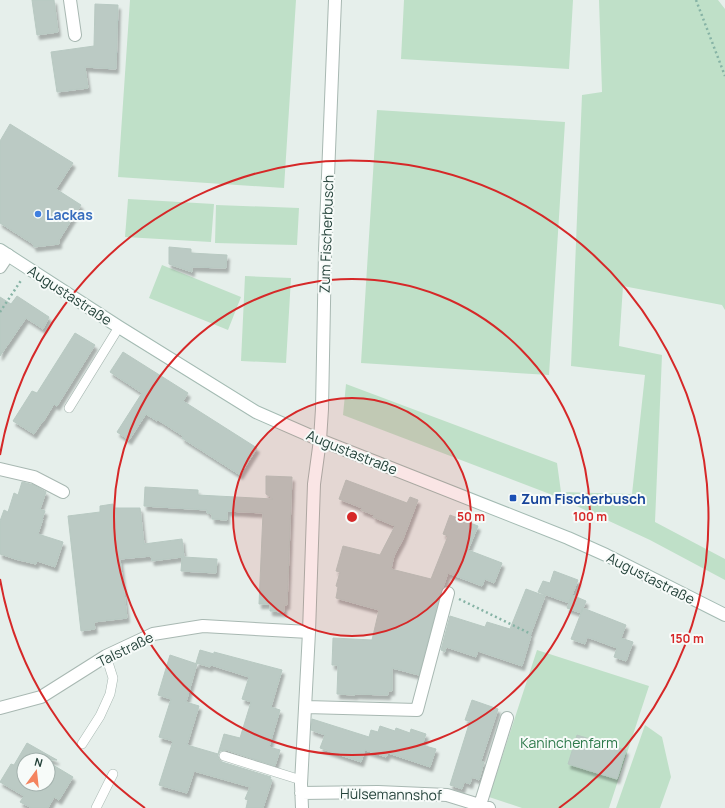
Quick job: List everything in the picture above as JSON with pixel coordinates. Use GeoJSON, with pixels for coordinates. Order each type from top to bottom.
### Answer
{"type":"FeatureCollection","features":[{"type":"Feature","properties":{"kind":"street"},"geometry":{"type":"LineString","coordinates":[[70,0],[75,35]]}},
{"type":"Feature","properties":{"kind":"street","name":"Zum Fischerbusch"},"geometry":{"type":"LineString","coordinates":[[302,808],[301,780],[306,707],[314,484],[320,440],[322,409],[325,251],[335,0]]}},
{"type":"Feature","properties":{"kind":"street"},"geometry":{"type":"LineString","coordinates":[[0,267],[4,253]]}},
{"type":"Feature","properties":{"kind":"street","name":"Augustastraße"},"geometry":{"type":"LineString","coordinates":[[4,253],[119,327],[256,412],[320,440],[568,538],[606,555],[725,615]]}},
{"type":"Feature","properties":{"kind":"street"},"geometry":{"type":"LineString","coordinates":[[0,469],[34,477],[63,492]]}},
{"type":"Feature","properties":{"kind":"street"},"geometry":{"type":"LineString","coordinates":[[306,707],[417,710],[448,593]]}},
{"type":"Feature","properties":{"kind":"street","name":"Talstraße"},"geometry":{"type":"LineString","coordinates":[[0,708],[41,697],[106,656],[154,634],[204,626],[309,632]]}},
{"type":"Feature","properties":{"kind":"street","name":"Hülsemannshof"},"geometry":{"type":"LineString","coordinates":[[301,793],[378,792],[447,795],[485,806],[507,718]]}},
{"type":"Feature","properties":{"kind":"lane"},"geometry":{"type":"LineString","coordinates":[[69,408],[119,327]]}},
{"type":"Feature","properties":{"kind":"lane"},"geometry":{"type":"LineString","coordinates":[[82,744],[100,716],[110,694],[113,678],[106,656]]}},
{"type":"Feature","properties":{"kind":"lane"},"geometry":{"type":"LineString","coordinates":[[224,756],[301,780]]}},
{"type":"Feature","properties":{"kind":"lane"},"geometry":{"type":"LineString","coordinates":[[96,808],[113,774]]}},
{"type":"Feature","properties":{"kind":"path"},"geometry":{"type":"LineString","coordinates":[[696,0],[725,76]]}},
{"type":"Feature","properties":{"kind":"path"},"geometry":{"type":"LineString","coordinates":[[0,312],[29,269]]}},
{"type":"Feature","properties":{"kind":"path"},"geometry":{"type":"LineString","coordinates":[[448,593],[530,634]]}},
{"type":"Feature","properties":{"kind":"green space"},"geometry":{"type":"Polygon","coordinates":[[[130,0],[296,0],[284,188],[118,177],[130,0]]]}},
{"type":"Feature","properties":{"kind":"green space"},"geometry":{"type":"Polygon","coordinates":[[[404,0],[573,0],[569,69],[401,59],[404,0]]]}},
{"type":"Feature","properties":{"kind":"green space"},"geometry":{"type":"Polygon","coordinates":[[[599,0],[718,0],[725,9],[725,310],[722,305],[623,286],[619,346],[662,355],[655,522],[725,559],[725,580],[650,540],[555,496],[343,415],[346,384],[557,463],[561,492],[632,494],[645,375],[571,366],[582,95],[602,92],[599,0]]]}},
{"type":"Feature","properties":{"kind":"green space"},"geometry":{"type":"Polygon","coordinates":[[[377,110],[565,122],[549,375],[361,363],[377,110]]]}},
{"type":"Feature","properties":{"kind":"green space"},"geometry":{"type":"Polygon","coordinates":[[[128,199],[214,204],[211,242],[125,237],[128,199]]]}},
{"type":"Feature","properties":{"kind":"green space"},"geometry":{"type":"Polygon","coordinates":[[[216,205],[299,208],[297,245],[215,243],[216,205]]]}},
{"type":"Feature","properties":{"kind":"green space"},"geometry":{"type":"Polygon","coordinates":[[[162,265],[241,297],[228,330],[149,298],[162,265]]]}},
{"type":"Feature","properties":{"kind":"green space"},"geometry":{"type":"Polygon","coordinates":[[[245,276],[291,278],[286,363],[241,361],[245,276]]]}},
{"type":"Feature","properties":{"kind":"green space","name":"Kaninchenfarm"},"geometry":{"type":"Polygon","coordinates":[[[537,650],[649,686],[609,808],[522,808],[489,797],[537,650]]]}},
{"type":"Feature","properties":{"kind":"green space"},"geometry":{"type":"Polygon","coordinates":[[[645,725],[662,737],[671,777],[660,808],[616,808],[645,725]]]}},
{"type":"Feature","properties":{"kind":"building"},"geometry":{"type":"Polygon","coordinates":[[[32,0],[54,0],[58,32],[37,35],[32,0]]]}},
{"type":"Feature","properties":{"kind":"building"},"geometry":{"type":"Polygon","coordinates":[[[95,4],[118,5],[116,69],[85,67],[88,88],[57,92],[51,52],[94,46],[95,4]]]}},
{"type":"Feature","properties":{"kind":"building"},"geometry":{"type":"Polygon","coordinates":[[[10,124],[73,163],[56,189],[81,205],[59,240],[59,244],[34,247],[33,244],[0,223],[0,141],[10,124]]]}},
{"type":"Feature","properties":{"kind":"building"},"geometry":{"type":"Polygon","coordinates":[[[169,247],[191,249],[191,253],[227,255],[226,268],[192,267],[192,272],[169,264],[169,247]]]}},
{"type":"Feature","properties":{"kind":"building"},"geometry":{"type":"Polygon","coordinates":[[[17,296],[49,317],[43,329],[26,318],[0,356],[0,297],[11,304],[17,296]]]}},
{"type":"Feature","properties":{"kind":"building"},"geometry":{"type":"Polygon","coordinates":[[[75,333],[95,345],[57,406],[54,404],[34,434],[13,421],[32,391],[37,393],[75,333]]]}},
{"type":"Feature","properties":{"kind":"building"},"geometry":{"type":"Polygon","coordinates":[[[123,352],[188,393],[183,401],[257,448],[240,475],[182,438],[183,436],[146,414],[129,440],[117,432],[142,393],[110,372],[123,352]]]}},
{"type":"Feature","properties":{"kind":"building"},"geometry":{"type":"Polygon","coordinates":[[[266,476],[292,477],[287,605],[284,605],[284,612],[270,611],[270,604],[259,604],[263,513],[227,511],[227,520],[212,519],[212,514],[207,513],[207,510],[144,506],[145,487],[198,490],[198,495],[273,499],[266,494],[266,476]]]}},
{"type":"Feature","properties":{"kind":"building"},"geometry":{"type":"Polygon","coordinates":[[[346,480],[407,503],[410,497],[418,500],[403,539],[394,556],[391,569],[431,579],[448,536],[443,534],[450,515],[478,526],[468,550],[502,563],[494,583],[485,579],[482,586],[448,573],[441,591],[419,675],[392,668],[392,691],[388,691],[388,695],[337,694],[338,665],[332,665],[333,638],[372,640],[379,610],[336,598],[338,587],[336,586],[340,572],[336,571],[343,546],[380,555],[395,526],[373,517],[374,515],[361,510],[362,508],[339,499],[346,480]]]}},
{"type":"Feature","properties":{"kind":"building"},"geometry":{"type":"Polygon","coordinates":[[[22,482],[34,485],[46,492],[40,509],[45,511],[38,534],[63,542],[55,567],[37,561],[36,564],[0,554],[0,521],[4,510],[8,512],[14,493],[18,495],[22,482]]]}},
{"type":"Feature","properties":{"kind":"building"},"geometry":{"type":"Polygon","coordinates":[[[113,504],[114,508],[140,508],[144,544],[182,539],[184,557],[217,559],[216,573],[181,571],[182,557],[152,561],[151,556],[120,559],[127,618],[94,622],[95,629],[81,631],[68,516],[100,512],[100,506],[113,504]]]}},
{"type":"Feature","properties":{"kind":"building"},"geometry":{"type":"Polygon","coordinates":[[[554,571],[578,580],[569,603],[538,592],[543,581],[550,583],[554,571]]]}},
{"type":"Feature","properties":{"kind":"building"},"geometry":{"type":"Polygon","coordinates":[[[526,589],[545,596],[530,636],[522,666],[478,651],[476,657],[446,647],[445,652],[441,650],[450,616],[485,627],[487,622],[510,629],[526,589]]]}},
{"type":"Feature","properties":{"kind":"building"},"geometry":{"type":"Polygon","coordinates":[[[572,595],[586,601],[581,613],[567,608],[572,595]]]}},
{"type":"Feature","properties":{"kind":"building"},"geometry":{"type":"Polygon","coordinates":[[[583,608],[626,625],[621,638],[633,642],[626,661],[614,657],[617,648],[587,637],[585,644],[571,639],[583,608]]]}},
{"type":"Feature","properties":{"kind":"building"},"geometry":{"type":"Polygon","coordinates":[[[200,650],[214,654],[214,652],[282,670],[271,707],[280,710],[269,747],[280,750],[275,766],[226,750],[220,751],[218,755],[219,760],[222,762],[271,777],[270,779],[272,780],[263,808],[246,808],[248,800],[245,799],[250,787],[194,771],[187,793],[159,785],[173,741],[159,737],[171,699],[158,695],[170,655],[197,664],[186,702],[199,706],[187,745],[218,754],[224,734],[240,738],[251,702],[242,699],[249,677],[211,665],[210,667],[196,663],[200,650]]]}},
{"type":"Feature","properties":{"kind":"building"},"geometry":{"type":"Polygon","coordinates":[[[472,700],[498,709],[481,761],[484,762],[479,780],[472,777],[470,784],[464,782],[462,789],[450,785],[470,721],[465,720],[472,700]]]}},
{"type":"Feature","properties":{"kind":"building"},"geometry":{"type":"Polygon","coordinates":[[[312,719],[369,737],[371,730],[378,732],[380,726],[395,731],[396,728],[410,733],[411,729],[426,734],[422,745],[436,749],[430,767],[388,753],[386,757],[365,750],[361,762],[320,748],[325,735],[311,730],[312,719]]]}},
{"type":"Feature","properties":{"kind":"building"},"geometry":{"type":"Polygon","coordinates":[[[577,735],[626,750],[617,779],[568,764],[577,735]]]}},
{"type":"Feature","properties":{"kind":"building"},"geometry":{"type":"Polygon","coordinates":[[[27,743],[43,752],[22,752],[27,743]]]}},
{"type":"Feature","properties":{"kind":"building"},"geometry":{"type":"Polygon","coordinates":[[[16,762],[16,791],[0,782],[11,764],[14,765],[16,762]]]}},
{"type":"Feature","properties":{"kind":"building"},"geometry":{"type":"Polygon","coordinates":[[[56,767],[73,777],[59,800],[54,797],[48,808],[32,808],[20,802],[24,796],[17,792],[56,792],[56,767]]]}},
{"type":"Feature","properties":{"kind":"place","name":"Lackas"},"geometry":{"type":"Point","coordinates":[38,214]}},
{"type":"Feature","properties":{"kind":"place","name":"Zum Fischerbusch"},"geometry":{"type":"Point","coordinates":[513,498]}}]}
